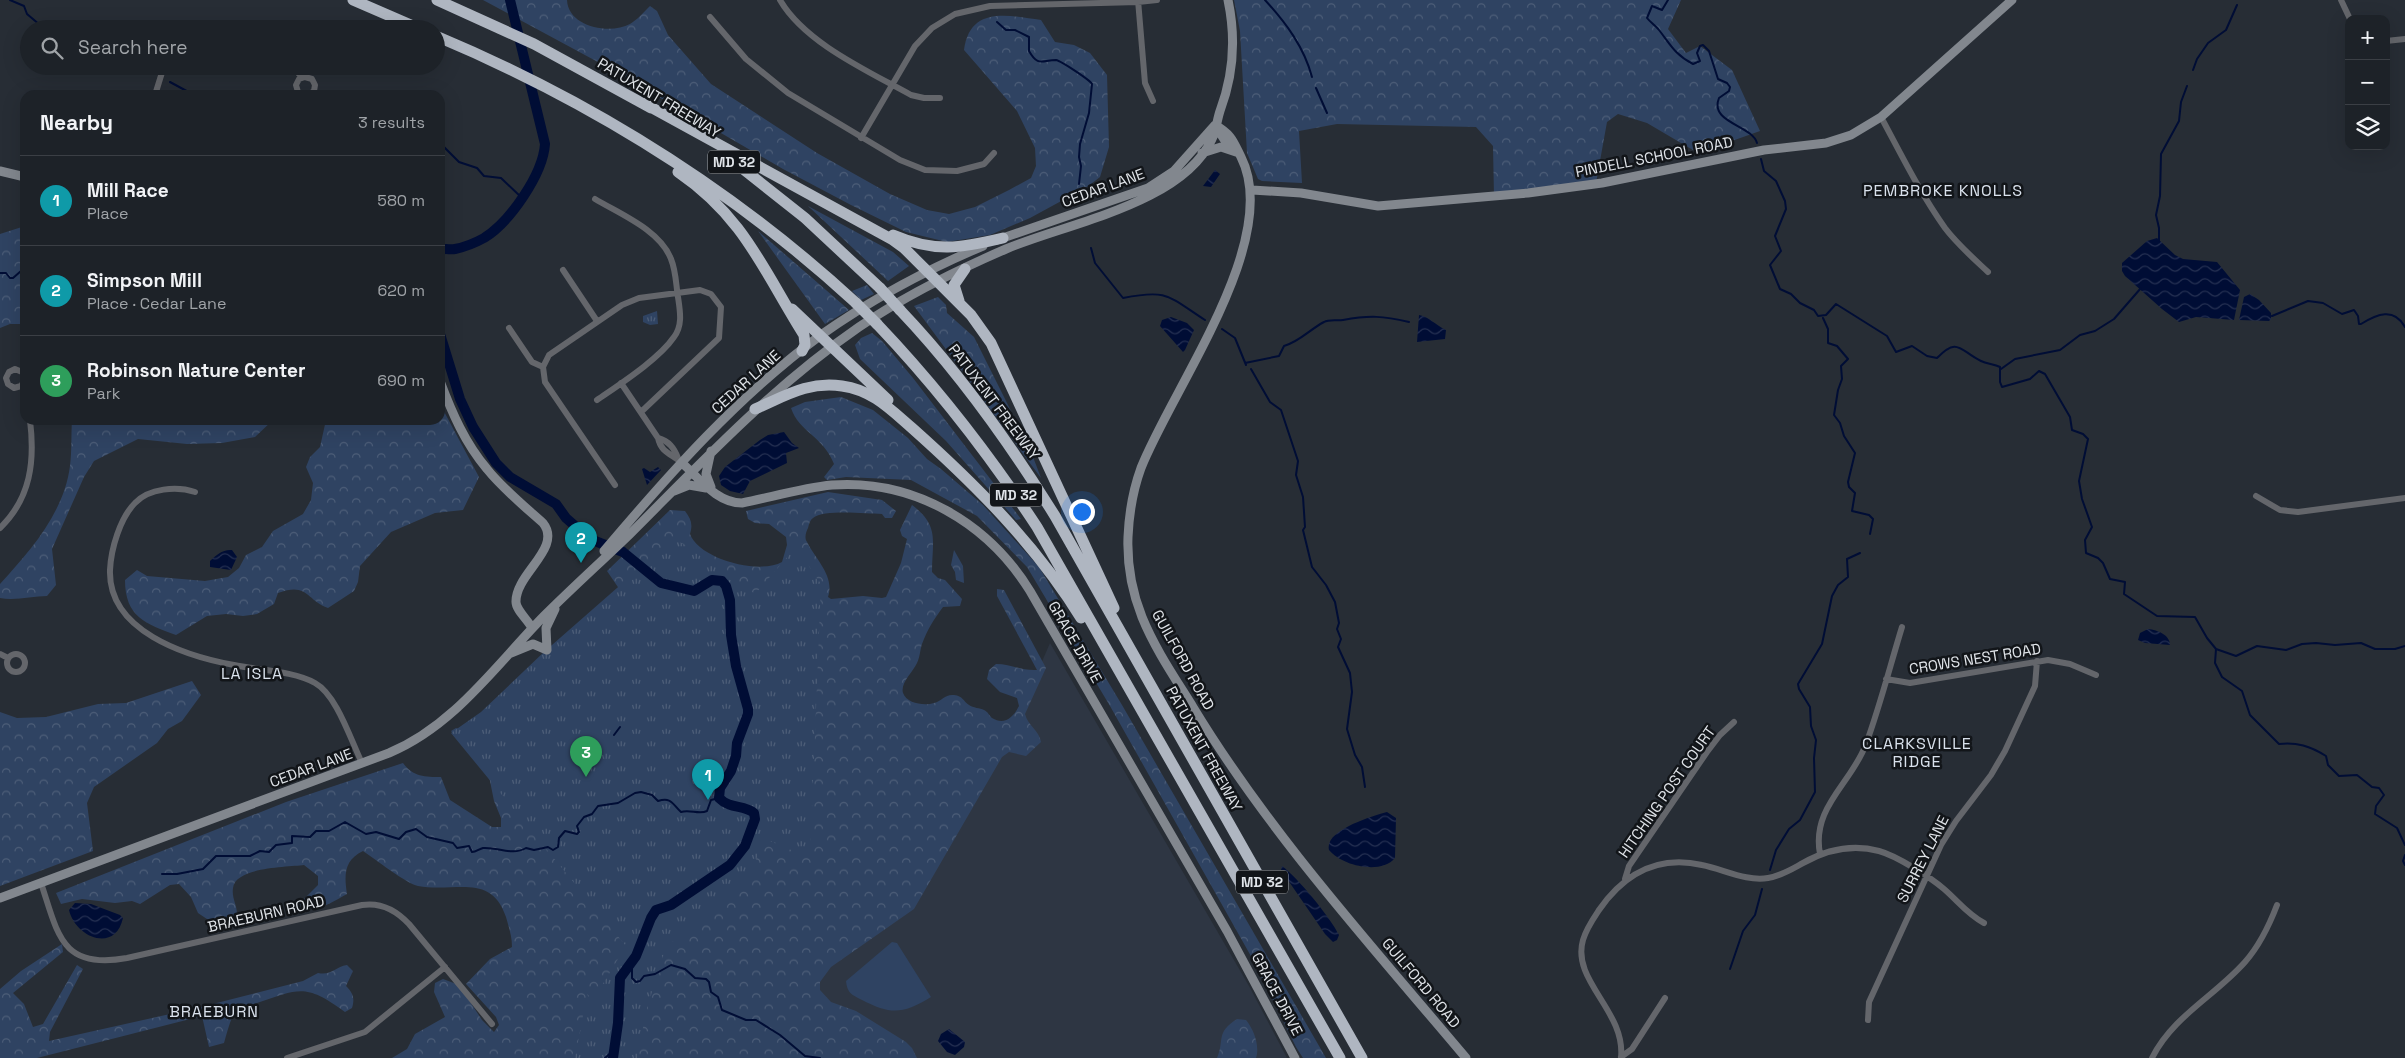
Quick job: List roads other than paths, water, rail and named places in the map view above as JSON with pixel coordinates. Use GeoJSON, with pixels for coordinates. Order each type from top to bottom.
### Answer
{"type":"FeatureCollection","features":[{"type":"Feature","properties":{"kind":"highway"},"geometry":{"type":"LineString","coordinates":[[353,0],[399,20]]}},
{"type":"Feature","properties":{"kind":"highway","name":"PATUXENT FREEWAY"},"geometry":{"type":"LineString","coordinates":[[437,0],[568,61],[645,104],[757,179],[829,239],[880,288],[951,368],[1006,440],[1055,516],[1362,1058]]}},
{"type":"Feature","properties":{"kind":"highway","name":"MD 32"},"geometry":{"type":"LineString","coordinates":[[445,40],[577,102],[660,152],[740,206],[809,260],[856,303],[959,416],[1013,490],[1066,577],[1340,1058]]}},
{"type":"Feature","properties":{"kind":"highway"},"geometry":{"type":"LineString","coordinates":[[645,104],[893,240],[928,271],[982,328],[998,356],[1162,706]]}},
{"type":"Feature","properties":{"kind":"highway"},"geometry":{"type":"LineString","coordinates":[[604,118],[704,191],[717,203],[751,244],[805,338],[802,351]]}},
{"type":"Feature","properties":{"kind":"highway"},"geometry":{"type":"LineString","coordinates":[[839,211],[910,242],[927,247],[969,246],[1003,238]]}},
{"type":"Feature","properties":{"kind":"highway"},"geometry":{"type":"LineString","coordinates":[[960,305],[954,285],[965,268]]}},
{"type":"Feature","properties":{"kind":"highway"},"geometry":{"type":"LineString","coordinates":[[784,302],[1004,516],[1055,579],[1091,633],[1197,808]]}},
{"type":"Feature","properties":{"kind":"highway"},"geometry":{"type":"LineString","coordinates":[[755,409],[797,389],[818,385],[842,386],[866,393],[885,403],[927,440]]}},
{"type":"Feature","properties":{"kind":"main road"},"geometry":{"type":"LineString","coordinates":[[1215,125],[1227,92],[1232,66],[1233,28],[1228,0]]}},
{"type":"Feature","properties":{"kind":"main road","name":"PINDELL SCHOOL ROAD"},"geometry":{"type":"LineString","coordinates":[[1252,190],[1295,193],[1378,206],[1528,193],[1602,183],[1764,150],[1826,143],[1851,135],[1881,116],[2012,0]]}},
{"type":"Feature","properties":{"kind":"main road","name":"GUILFORD ROAD"},"geometry":{"type":"LineString","coordinates":[[1215,125],[1232,137],[1237,144],[1235,152],[1246,166],[1252,190],[1245,237],[1230,290],[1157,434],[1138,477],[1132,502],[1128,536],[1129,564],[1134,590],[1141,615],[1154,643],[1250,794],[1466,1058]]}},
{"type":"Feature","properties":{"kind":"main road","name":"CEDAR LANE"},"geometry":{"type":"LineString","coordinates":[[624,534],[670,492],[684,464],[711,450],[755,409],[832,347],[900,302],[965,268],[1007,249],[1148,198],[1179,178],[1202,153],[1212,138],[1215,125]]}},
{"type":"Feature","properties":{"kind":"main road","name":"CEDAR LANE"},"geometry":{"type":"LineString","coordinates":[[0,898],[405,747],[428,733],[451,714],[624,534],[684,464],[755,390],[820,336],[868,305],[928,271],[1003,238],[1148,188],[1162,180],[1185,160],[1206,133],[1215,125]]}},
{"type":"Feature","properties":{"kind":"main road"},"geometry":{"type":"LineString","coordinates":[[1202,153],[1221,147],[1235,152]]}},
{"type":"Feature","properties":{"kind":"main road"},"geometry":{"type":"LineString","coordinates":[[0,171],[20,176]]}},
{"type":"Feature","properties":{"kind":"main road"},"geometry":{"type":"LineString","coordinates":[[684,464],[760,393],[815,347],[820,336]]}},
{"type":"Feature","properties":{"kind":"main road"},"geometry":{"type":"LineString","coordinates":[[445,393],[460,430],[476,455],[497,480],[548,531],[548,543],[530,570],[516,599],[518,608],[532,628]]}},
{"type":"Feature","properties":{"kind":"main road"},"geometry":{"type":"LineString","coordinates":[[711,450],[706,474],[713,492]]}},
{"type":"Feature","properties":{"kind":"main road","name":"GRACE DRIVE"},"geometry":{"type":"LineString","coordinates":[[684,464],[713,492],[727,501],[742,503],[833,485],[890,489],[920,498],[949,511],[990,540],[1012,565],[1030,591],[1227,931],[1295,1058]]}},
{"type":"Feature","properties":{"kind":"main road"},"geometry":{"type":"LineString","coordinates":[[670,492],[693,484],[713,492]]}},
{"type":"Feature","properties":{"kind":"main road"},"geometry":{"type":"LineString","coordinates":[[507,655],[533,644],[548,650],[546,628],[560,600]]}},
{"type":"Feature","properties":{"kind":"street"},"geometry":{"type":"LineString","coordinates":[[780,0],[791,17],[809,34],[911,95],[924,98],[940,98]]}},
{"type":"Feature","properties":{"kind":"street"},"geometry":{"type":"LineString","coordinates":[[861,138],[922,37],[944,20],[966,10],[990,6],[1157,0]]}},
{"type":"Feature","properties":{"kind":"street"},"geometry":{"type":"LineString","coordinates":[[2341,0],[2348,15]]}},
{"type":"Feature","properties":{"kind":"street"},"geometry":{"type":"LineString","coordinates":[[1138,1],[1145,83],[1149,96],[1153,101]]}},
{"type":"Feature","properties":{"kind":"street"},"geometry":{"type":"LineString","coordinates":[[710,17],[736,48],[760,72],[802,103],[900,160],[913,166],[936,171],[957,171],[984,164],[994,153]]}},
{"type":"Feature","properties":{"kind":"street"},"geometry":{"type":"LineString","coordinates":[[2390,41],[2405,39]]}},
{"type":"Feature","properties":{"kind":"street"},"geometry":{"type":"LineString","coordinates":[[157,90],[161,75]]}},
{"type":"Feature","properties":{"kind":"street"},"geometry":{"type":"LineString","coordinates":[[297,90],[296,85],[302,77],[309,77],[314,82],[315,88],[313,90]]}},
{"type":"Feature","properties":{"kind":"street"},"geometry":{"type":"LineString","coordinates":[[1881,116],[1922,193],[1938,217],[1965,251],[1988,272]]}},
{"type":"Feature","properties":{"kind":"street"},"geometry":{"type":"LineString","coordinates":[[595,199],[652,235],[661,243],[671,259],[681,319],[675,337],[621,383],[597,400]]}},
{"type":"Feature","properties":{"kind":"street"},"geometry":{"type":"LineString","coordinates":[[562,270],[597,321]]}},
{"type":"Feature","properties":{"kind":"street"},"geometry":{"type":"LineString","coordinates":[[615,485],[548,388],[545,382],[543,367],[555,350],[597,321],[631,301],[704,290],[712,294],[720,304],[722,312],[719,338],[641,412]]}},
{"type":"Feature","properties":{"kind":"street"},"geometry":{"type":"LineString","coordinates":[[509,328],[532,362],[543,367]]}},
{"type":"Feature","properties":{"kind":"street"},"geometry":{"type":"LineString","coordinates":[[621,383],[658,438],[665,440],[675,450],[684,464]]}},
{"type":"Feature","properties":{"kind":"street"},"geometry":{"type":"LineString","coordinates":[[0,528],[18,506],[30,474],[33,447],[31,425]]}},
{"type":"Feature","properties":{"kind":"street"},"geometry":{"type":"LineString","coordinates":[[195,492],[182,488],[160,491],[146,495],[132,506],[122,524],[111,558],[111,582],[120,607],[138,628],[163,642],[216,661],[299,677],[315,683],[332,700],[362,763]]}},
{"type":"Feature","properties":{"kind":"street"},"geometry":{"type":"LineString","coordinates":[[2256,496],[2280,510],[2298,512],[2405,498]]}},
{"type":"Feature","properties":{"kind":"street"},"geometry":{"type":"LineString","coordinates":[[1820,854],[1818,835],[1824,813],[1865,747],[1902,627]]}},
{"type":"Feature","properties":{"kind":"street"},"geometry":{"type":"LineString","coordinates":[[0,654],[8,658]]}},
{"type":"Feature","properties":{"kind":"street","name":"CROWS NEST ROAD"},"geometry":{"type":"LineString","coordinates":[[1886,679],[1910,683],[2037,661],[2064,662],[2096,675]]}},
{"type":"Feature","properties":{"kind":"street","name":"SURREY LANE"},"geometry":{"type":"LineString","coordinates":[[1868,1020],[1869,1002],[1926,877],[1949,832],[1992,775],[2005,751],[2034,686],[2037,661]]}},
{"type":"Feature","properties":{"kind":"street","name":"HITCHING POST COURT"},"geometry":{"type":"LineString","coordinates":[[1625,879],[1629,866],[1707,752],[1720,735],[1734,722]]}},
{"type":"Feature","properties":{"kind":"street"},"geometry":{"type":"LineString","coordinates":[[1621,1058],[1622,1048],[1618,1028],[1588,976],[1583,964],[1582,947],[1586,932],[1594,917],[1614,890],[1625,879],[1647,869],[1679,863],[1701,864],[1754,878],[1766,879],[1780,875],[1820,854],[1840,850],[1873,850],[1893,858],[1926,877],[1946,891],[1966,912],[1984,923]]}},
{"type":"Feature","properties":{"kind":"street","name":"BRAEBURN ROAD"},"geometry":{"type":"LineString","coordinates":[[41,882],[61,938],[75,953],[92,960],[105,961],[127,958],[368,904],[382,906],[398,914],[492,1024]]}},
{"type":"Feature","properties":{"kind":"street"},"geometry":{"type":"LineString","coordinates":[[2152,1058],[2164,1037],[2180,1020],[2238,970],[2252,954],[2264,936],[2277,905]]}},
{"type":"Feature","properties":{"kind":"street"},"geometry":{"type":"LineString","coordinates":[[287,1058],[366,1032],[445,967]]}},
{"type":"Feature","properties":{"kind":"street"},"geometry":{"type":"LineString","coordinates":[[1621,1058],[1632,1049],[1665,998]]}},
{"type":"Feature","properties":{"kind":"water"},"geometry":{"type":"Polygon","coordinates":[[[1215,170],[1220,174],[1211,187],[1203,186],[1215,170]]]}},
{"type":"Feature","properties":{"kind":"water"},"geometry":{"type":"Polygon","coordinates":[[[2157,238],[2175,255],[2183,259],[2217,262],[2240,290],[2234,320],[2196,317],[2179,322],[2125,276],[2122,271],[2122,263],[2147,241],[2157,238]]]}},
{"type":"Feature","properties":{"kind":"water"},"geometry":{"type":"Polygon","coordinates":[[[2250,294],[2259,300],[2271,313],[2269,321],[2239,320],[2244,297],[2250,294]]]}},
{"type":"Feature","properties":{"kind":"water"},"geometry":{"type":"Polygon","coordinates":[[[1419,315],[1426,317],[1446,330],[1445,339],[1417,342],[1419,315]]]}},
{"type":"Feature","properties":{"kind":"water"},"geometry":{"type":"Polygon","coordinates":[[[1171,317],[1187,323],[1194,330],[1183,352],[1160,326],[1162,320],[1171,317]]]}},
{"type":"Feature","properties":{"kind":"water"},"geometry":{"type":"Polygon","coordinates":[[[784,432],[792,443],[799,448],[786,453],[787,463],[750,481],[743,494],[730,491],[721,485],[719,476],[725,467],[768,435],[784,432]]]}},
{"type":"Feature","properties":{"kind":"water"},"geometry":{"type":"Polygon","coordinates":[[[658,467],[661,470],[647,485],[642,469],[644,468],[650,472],[658,467]]]}},
{"type":"Feature","properties":{"kind":"water"},"geometry":{"type":"Polygon","coordinates":[[[226,550],[232,550],[237,557],[231,570],[210,567],[210,561],[217,555],[226,550]]]}},
{"type":"Feature","properties":{"kind":"water"},"geometry":{"type":"Polygon","coordinates":[[[2148,629],[2163,634],[2168,638],[2170,645],[2145,643],[2138,640],[2140,633],[2148,629]]]}},
{"type":"Feature","properties":{"kind":"water"},"geometry":{"type":"Polygon","coordinates":[[[1387,812],[1396,818],[1395,858],[1389,863],[1371,867],[1352,864],[1335,856],[1329,850],[1329,843],[1341,830],[1387,812]]]}},
{"type":"Feature","properties":{"kind":"water"},"geometry":{"type":"Polygon","coordinates":[[[1282,866],[1305,888],[1321,908],[1339,935],[1337,940],[1333,942],[1325,934],[1281,870],[1282,866]]]}},
{"type":"Feature","properties":{"kind":"water"},"geometry":{"type":"Polygon","coordinates":[[[75,903],[91,904],[120,915],[123,918],[119,929],[112,936],[104,938],[95,938],[87,934],[73,920],[69,910],[75,903]]]}},
{"type":"Feature","properties":{"kind":"water"},"geometry":{"type":"Polygon","coordinates":[[[949,1029],[965,1042],[964,1047],[955,1055],[947,1052],[938,1041],[941,1034],[949,1029]]]}},
{"type":"Feature","properties":{"kind":"waterway"},"geometry":{"type":"LineString","coordinates":[[10,0],[24,6],[27,14],[34,20]]}},
{"type":"Feature","properties":{"kind":"waterway"},"geometry":{"type":"LineString","coordinates":[[445,249],[466,246],[494,231],[524,196],[532,183],[543,156],[545,144],[510,0]]}},
{"type":"Feature","properties":{"kind":"waterway"},"geometry":{"type":"LineString","coordinates":[[1265,0],[1293,36],[1309,66],[1312,77]]}},
{"type":"Feature","properties":{"kind":"waterway"},"geometry":{"type":"LineString","coordinates":[[1668,0],[1662,10],[1652,6],[1647,18],[1658,28],[1677,53],[1687,61],[1693,64],[1700,61],[1697,53],[1700,46],[1703,45],[1709,51],[1718,79],[1727,83],[1730,87],[1729,91],[1719,98],[1718,106],[1720,113],[1748,132],[1757,143]]}},
{"type":"Feature","properties":{"kind":"waterway"},"geometry":{"type":"LineString","coordinates":[[2193,70],[2197,59],[2208,43],[2226,30],[2237,5]]}},
{"type":"Feature","properties":{"kind":"waterway"},"geometry":{"type":"LineString","coordinates":[[997,22],[1006,30],[1015,30],[1029,37],[1029,51],[1038,61],[1059,61],[1092,84],[1089,113],[1080,144],[1079,157],[1081,166],[1079,184]]}},
{"type":"Feature","properties":{"kind":"waterway"},"geometry":{"type":"LineString","coordinates":[[170,82],[185,90]]}},
{"type":"Feature","properties":{"kind":"waterway"},"geometry":{"type":"LineString","coordinates":[[2159,241],[2156,215],[2160,196],[2161,154],[2179,121],[2181,102],[2187,86]]}},
{"type":"Feature","properties":{"kind":"waterway"},"geometry":{"type":"LineString","coordinates":[[1316,88],[1327,113]]}},
{"type":"Feature","properties":{"kind":"waterway"},"geometry":{"type":"LineString","coordinates":[[445,148],[459,162],[477,168],[484,176],[501,178],[521,197]]}},
{"type":"Feature","properties":{"kind":"waterway"},"geometry":{"type":"LineString","coordinates":[[1761,159],[1764,171],[1776,181],[1785,201],[1786,209],[1775,236],[1781,251],[1770,265],[1780,289],[1791,294],[1800,303],[1814,310],[1818,316],[1826,315],[1836,304],[1887,336],[1896,352],[1912,346],[1927,356],[1937,358],[1950,348],[1959,348],[1981,361],[2000,367],[2002,387],[2030,379],[2039,371],[2045,374],[2070,417],[2072,430],[2083,434],[2088,439],[2079,481],[2082,499],[2092,527],[2085,540],[2086,553],[2098,558],[2103,563],[2110,579],[2125,582],[2124,594],[2157,616],[2195,617],[2216,649],[2215,663],[2222,677],[2242,691],[2250,715],[2279,744],[2298,744],[2314,750],[2326,756],[2328,765],[2339,776],[2357,775],[2372,787],[2379,788],[2384,795],[2376,806],[2375,814],[2397,828],[2405,845]]}},
{"type":"Feature","properties":{"kind":"waterway"},"geometry":{"type":"LineString","coordinates":[[1091,248],[1095,263],[1123,298],[1150,294],[1167,297],[1175,300],[1205,320]]}},
{"type":"Feature","properties":{"kind":"waterway"},"geometry":{"type":"LineString","coordinates":[[0,273],[6,273],[10,278],[13,278],[20,272]]}},
{"type":"Feature","properties":{"kind":"waterway"},"geometry":{"type":"LineString","coordinates":[[2001,369],[2015,359],[2060,350],[2080,335],[2095,331],[2114,319],[2141,288]]}},
{"type":"Feature","properties":{"kind":"waterway"},"geometry":{"type":"LineString","coordinates":[[2272,316],[2308,301],[2323,303],[2342,314],[2354,310],[2358,316],[2359,324],[2373,317],[2385,314],[2396,317],[2405,327]]}},
{"type":"Feature","properties":{"kind":"waterway"},"geometry":{"type":"LineString","coordinates":[[1245,363],[1279,356],[1284,346],[1294,342],[1326,321],[1376,317],[1409,322]]}},
{"type":"Feature","properties":{"kind":"waterway"},"geometry":{"type":"LineString","coordinates":[[1823,318],[1828,329],[1828,343],[1837,346],[1848,359],[1841,366],[1842,379],[1838,390],[1834,415],[1855,453],[1848,482],[1849,487],[1855,493],[1852,511],[1869,515],[1873,519],[1870,534]]}},
{"type":"Feature","properties":{"kind":"waterway"},"geometry":{"type":"LineString","coordinates":[[1222,329],[1235,338],[1246,365]]}},
{"type":"Feature","properties":{"kind":"waterway"},"geometry":{"type":"LineString","coordinates":[[445,350],[460,399],[473,427],[496,463],[510,477],[556,504],[566,518],[590,539],[623,552],[661,583],[694,591],[712,580],[722,581],[726,586],[730,600],[731,635],[736,666],[748,714],[737,743],[736,756],[731,771],[720,788],[719,798],[732,806],[750,810],[754,813],[755,819],[745,846],[730,865],[671,905],[656,910],[651,918],[636,956],[620,978],[618,1023],[613,1058]]}},
{"type":"Feature","properties":{"kind":"waterway"},"geometry":{"type":"LineString","coordinates":[[1251,369],[1270,402],[1281,410],[1298,461],[1296,475],[1303,497],[1305,527],[1303,530],[1312,567],[1326,585],[1335,602],[1339,623],[1337,629],[1341,639],[1338,647],[1350,673],[1352,692],[1347,729],[1355,755],[1362,767],[1365,787]]}},
{"type":"Feature","properties":{"kind":"waterway"},"geometry":{"type":"LineString","coordinates":[[1770,870],[1776,850],[1789,829],[1800,820],[1815,792],[1814,758],[1816,740],[1811,726],[1810,707],[1798,684],[1822,644],[1832,596],[1838,585],[1848,577],[1847,559],[1860,553]]}},
{"type":"Feature","properties":{"kind":"waterway"},"geometry":{"type":"LineString","coordinates":[[2216,649],[2236,656],[2257,646],[2286,650],[2302,644],[2316,643],[2335,645],[2361,643],[2375,649],[2395,649],[2405,646]]}},
{"type":"Feature","properties":{"kind":"waterway"},"geometry":{"type":"LineString","coordinates":[[614,735],[620,727]]}},
{"type":"Feature","properties":{"kind":"waterway"},"geometry":{"type":"LineString","coordinates":[[162,874],[177,874],[203,869],[216,856],[250,856],[260,851],[269,852],[276,845],[292,843],[292,836],[310,837],[316,831],[329,831],[345,822],[366,834],[376,832],[399,839],[406,832],[416,829],[427,837],[453,843],[457,848],[469,846],[472,852],[483,848],[516,851],[526,848],[534,850],[548,847],[553,850],[558,847],[559,838],[565,831],[577,834],[579,832],[577,826],[584,817],[592,814],[598,806],[618,803],[635,793],[641,792],[652,795],[658,801],[669,801],[681,812],[707,811],[711,800],[719,798]]}},
{"type":"Feature","properties":{"kind":"waterway"},"geometry":{"type":"LineString","coordinates":[[2405,855],[2403,861],[2405,865]]}},
{"type":"Feature","properties":{"kind":"waterway"},"geometry":{"type":"LineString","coordinates":[[1730,969],[1743,931],[1755,915],[1762,889]]}},
{"type":"Feature","properties":{"kind":"waterway"},"geometry":{"type":"LineString","coordinates":[[632,963],[632,978],[636,982],[640,981],[644,976],[655,974],[671,965],[685,969],[695,978],[706,979],[709,982],[711,992],[718,997],[722,1010],[746,1020],[756,1020],[780,1035],[805,1056],[820,1058]]}},
{"type":"Feature","properties":{"kind":"waterway"},"geometry":{"type":"LineString","coordinates":[[605,1058],[614,1050]]}},
{"type":"Feature","properties":{"kind":"place","name":"Simpson Mill"},"geometry":{"type":"Point","coordinates":[581,563]}},
{"type":"Feature","properties":{"kind":"place","name":"Robinson Nature Center"},"geometry":{"type":"Point","coordinates":[586,777]}},
{"type":"Feature","properties":{"kind":"place","name":"Mill Race"},"geometry":{"type":"Point","coordinates":[708,800]}},
{"type":"Feature","properties":{"kind":"district","name":"PEMBROKE KNOLLS"},"geometry":{"type":"Point","coordinates":[1943,190]}},
{"type":"Feature","properties":{"kind":"district","name":"LA ISLA"},"geometry":{"type":"Point","coordinates":[252,673]}},
{"type":"Feature","properties":{"kind":"district","name":"CLARKSVILLE RIDGE"},"geometry":{"type":"Point","coordinates":[1917,752]}},
{"type":"Feature","properties":{"kind":"district","name":"BRAEBURN"},"geometry":{"type":"Point","coordinates":[214,1011]}}]}
